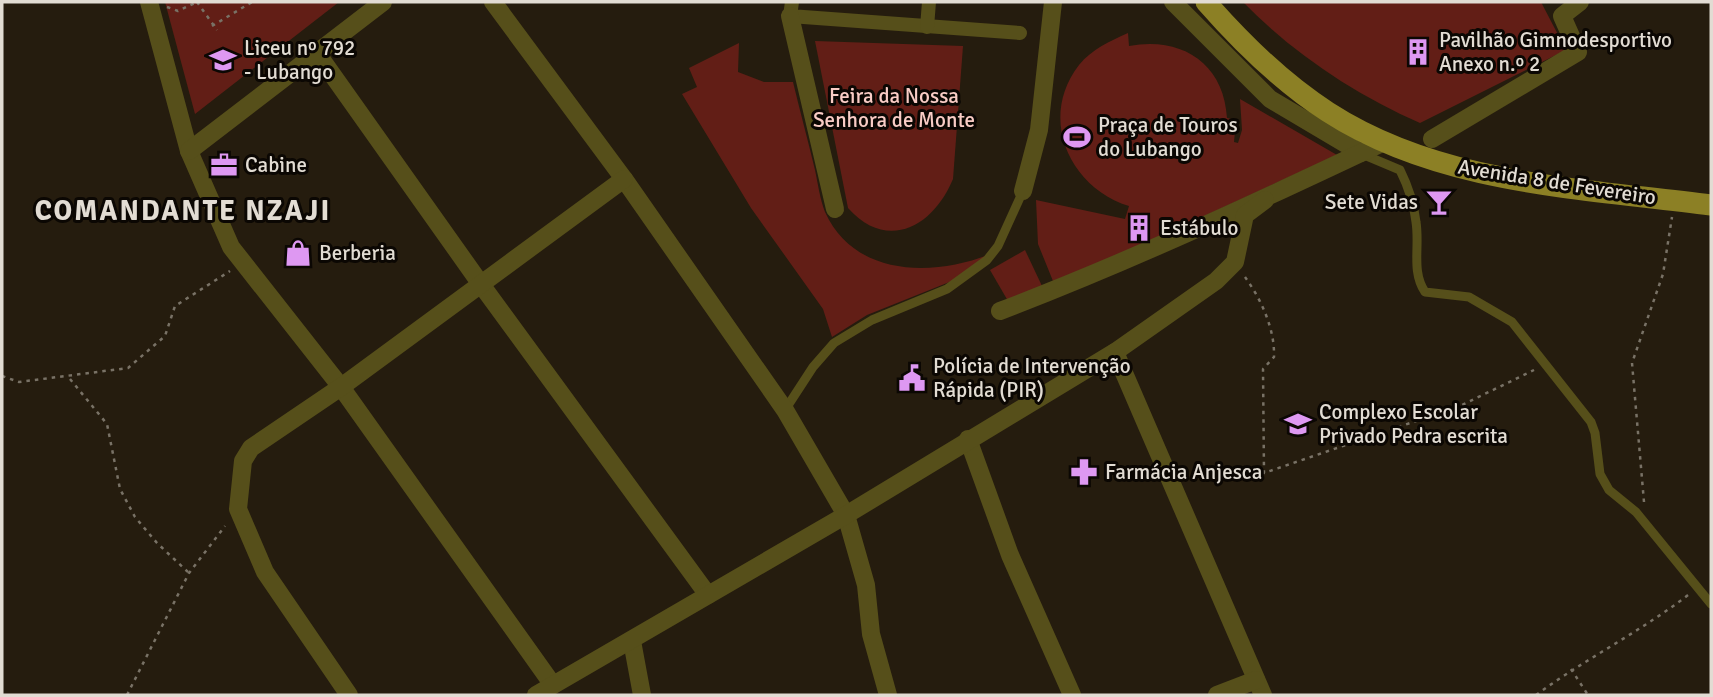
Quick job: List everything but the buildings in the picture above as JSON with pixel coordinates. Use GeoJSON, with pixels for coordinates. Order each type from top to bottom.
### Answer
{"type":"FeatureCollection","features":[{"type":"Feature","properties":{"kind":"main road","name":"Avenida 8 de Fevereiro"},"geometry":{"type":"LineString","coordinates":[[1206,2],[1238,37],[1293,87],[1328,112],[1384,142],[1435,162],[1486,175],[1711,205]]}},
{"type":"Feature","properties":{"kind":"street"},"geometry":{"type":"LineString","coordinates":[[149,2],[189,150],[214,212],[241,263],[341,387],[553,685]]}},
{"type":"Feature","properties":{"kind":"street"},"geometry":{"type":"LineString","coordinates":[[189,150],[383,2]]}},
{"type":"Feature","properties":{"kind":"street"},"geometry":{"type":"LineString","coordinates":[[493,2],[624,178],[785,410],[846,515],[866,585],[871,634],[888,695]]}},
{"type":"Feature","properties":{"kind":"street"},"geometry":{"type":"LineString","coordinates":[[927,27],[929,2]]}},
{"type":"Feature","properties":{"kind":"street"},"geometry":{"type":"LineString","coordinates":[[1023,191],[1039,130],[1053,2]]}},
{"type":"Feature","properties":{"kind":"street"},"geometry":{"type":"LineString","coordinates":[[1173,2],[1270,99],[1361,153]]}},
{"type":"Feature","properties":{"kind":"street"},"geometry":{"type":"LineString","coordinates":[[1432,139],[1578,51],[1562,16],[1580,2]]}},
{"type":"Feature","properties":{"kind":"street"},"geometry":{"type":"LineString","coordinates":[[835,209],[791,9],[927,27],[1020,33]]}},
{"type":"Feature","properties":{"kind":"street"},"geometry":{"type":"LineString","coordinates":[[317,53],[480,283],[708,596]]}},
{"type":"Feature","properties":{"kind":"street"},"geometry":{"type":"LineString","coordinates":[[1000,311],[1116,266],[1265,200],[1384,142]]}},
{"type":"Feature","properties":{"kind":"street"},"geometry":{"type":"LineString","coordinates":[[349,695],[265,572],[238,509],[243,461],[251,448],[341,387],[624,178]]}},
{"type":"Feature","properties":{"kind":"street"},"geometry":{"type":"LineString","coordinates":[[536,695],[846,515],[1115,352],[1216,281],[1235,262],[1245,215],[1265,200]]}},
{"type":"Feature","properties":{"kind":"street"},"geometry":{"type":"LineString","coordinates":[[1115,352],[1260,688],[1217,695]]}},
{"type":"Feature","properties":{"kind":"street"},"geometry":{"type":"LineString","coordinates":[[968,439],[1010,555],[1072,695]]}},
{"type":"Feature","properties":{"kind":"street"},"geometry":{"type":"LineString","coordinates":[[632,641],[642,695]]}},
{"type":"Feature","properties":{"kind":"lane"},"geometry":{"type":"LineString","coordinates":[[1361,153],[1400,170],[1404,178],[1417,223],[1416,279],[1425,292],[1469,297],[1512,322],[1591,422],[1600,474],[1609,489],[1645,523],[1711,604]]}},
{"type":"Feature","properties":{"kind":"lane"},"geometry":{"type":"LineString","coordinates":[[785,410],[813,367],[834,344],[872,320],[947,289],[987,260],[998,246],[1023,191]]}},
{"type":"Feature","properties":{"kind":"path"},"geometry":{"type":"LineString","coordinates":[[162,2],[178,11],[197,2],[217,30]]}},
{"type":"Feature","properties":{"kind":"path"},"geometry":{"type":"LineString","coordinates":[[212,26],[253,2]]}},
{"type":"Feature","properties":{"kind":"path"},"geometry":{"type":"LineString","coordinates":[[241,8],[246,13]]}},
{"type":"Feature","properties":{"kind":"path"},"geometry":{"type":"LineString","coordinates":[[1645,523],[1632,363],[1663,274],[1675,200]]}},
{"type":"Feature","properties":{"kind":"path"},"geometry":{"type":"LineString","coordinates":[[1235,262],[1257,295],[1275,344],[1274,357],[1263,369],[1264,473],[1460,406],[1546,364]]}},
{"type":"Feature","properties":{"kind":"path"},"geometry":{"type":"LineString","coordinates":[[2,376],[19,382],[128,368],[165,336],[176,306],[241,263]]}},
{"type":"Feature","properties":{"kind":"path"},"geometry":{"type":"LineString","coordinates":[[69,377],[107,424],[120,489],[135,517],[157,543],[189,573]]}},
{"type":"Feature","properties":{"kind":"path"},"geometry":{"type":"LineString","coordinates":[[127,695],[189,573],[238,509]]}},
{"type":"Feature","properties":{"kind":"path"},"geometry":{"type":"LineString","coordinates":[[1536,695],[1571,669],[1657,619],[1699,587]]}},
{"type":"Feature","properties":{"kind":"path"},"geometry":{"type":"LineString","coordinates":[[1571,669],[1588,695]]}},
{"type":"Feature","properties":{"kind":"green space","name":"Liceu nº 792 - Lubango"},"geometry":{"type":"Polygon","coordinates":[[[165,2],[339,2],[195,114],[165,2]]]}},
{"type":"Feature","properties":{"kind":"green space"},"geometry":{"type":"Polygon","coordinates":[[[1243,2],[1541,2],[1566,50],[1420,123],[1395,112],[1326,71],[1282,38],[1243,2]]]}},
{"type":"Feature","properties":{"kind":"green space"},"geometry":{"type":"Polygon","coordinates":[[[1128,33],[1129,46],[1166,45],[1182,50],[1208,68],[1218,82],[1227,118],[1236,120],[1234,142],[1238,143],[1242,130],[1240,99],[1337,155],[1113,258],[1053,281],[1038,244],[1036,200],[1125,219],[1129,206],[1108,197],[1076,167],[1066,148],[1061,128],[1061,107],[1067,85],[1079,65],[1095,50],[1128,33]]]}},
{"type":"Feature","properties":{"kind":"green space","name":"Feira da Nossa Senhora de Monte"},"geometry":{"type":"Polygon","coordinates":[[[815,41],[963,46],[953,179],[934,210],[921,221],[908,228],[893,231],[878,229],[848,208],[815,41]]]}},
{"type":"Feature","properties":{"kind":"green space"},"geometry":{"type":"Polygon","coordinates":[[[739,43],[738,72],[764,82],[793,82],[825,212],[838,233],[855,249],[874,260],[919,268],[943,267],[988,255],[952,281],[867,315],[832,337],[823,309],[751,208],[682,94],[697,87],[689,68],[739,43]]]}},
{"type":"Feature","properties":{"kind":"green space"},"geometry":{"type":"Polygon","coordinates":[[[1025,250],[1042,286],[1008,301],[990,270],[1025,250]]]}},
{"type":"Feature","properties":{"kind":"place","name":"Pavilhão Gimnodesportivo Anexo n.º 2"},"geometry":{"type":"Point","coordinates":[1418,52]}},
{"type":"Feature","properties":{"kind":"place","name":"Liceu nº 792 - Lubango"},"geometry":{"type":"Point","coordinates":[223,60]}},
{"type":"Feature","properties":{"kind":"place","name":"Praça de Touros do Lubango"},"geometry":{"type":"Point","coordinates":[1077,137]}},
{"type":"Feature","properties":{"kind":"place","name":"Cabine"},"geometry":{"type":"Point","coordinates":[224,165]}},
{"type":"Feature","properties":{"kind":"place","name":"Sete Vidas"},"geometry":{"type":"Point","coordinates":[1439,202]}},
{"type":"Feature","properties":{"kind":"place","name":"Estábulo"},"geometry":{"type":"Point","coordinates":[1139,228]}},
{"type":"Feature","properties":{"kind":"place","name":"Berberia"},"geometry":{"type":"Point","coordinates":[298,253]}},
{"type":"Feature","properties":{"kind":"place","name":"Polícia de Intervenção Rápida (PIR)"},"geometry":{"type":"Point","coordinates":[912,378]}},
{"type":"Feature","properties":{"kind":"place","name":"Complexo Escolar Privado Pedra escrita"},"geometry":{"type":"Point","coordinates":[1298,424]}},
{"type":"Feature","properties":{"kind":"place","name":"Farmácia Anjesca"},"geometry":{"type":"Point","coordinates":[1084,472]}},
{"type":"Feature","properties":{"kind":"district","name":"COMANDANTE NZAJI"},"geometry":{"type":"Point","coordinates":[183,210]}}]}
